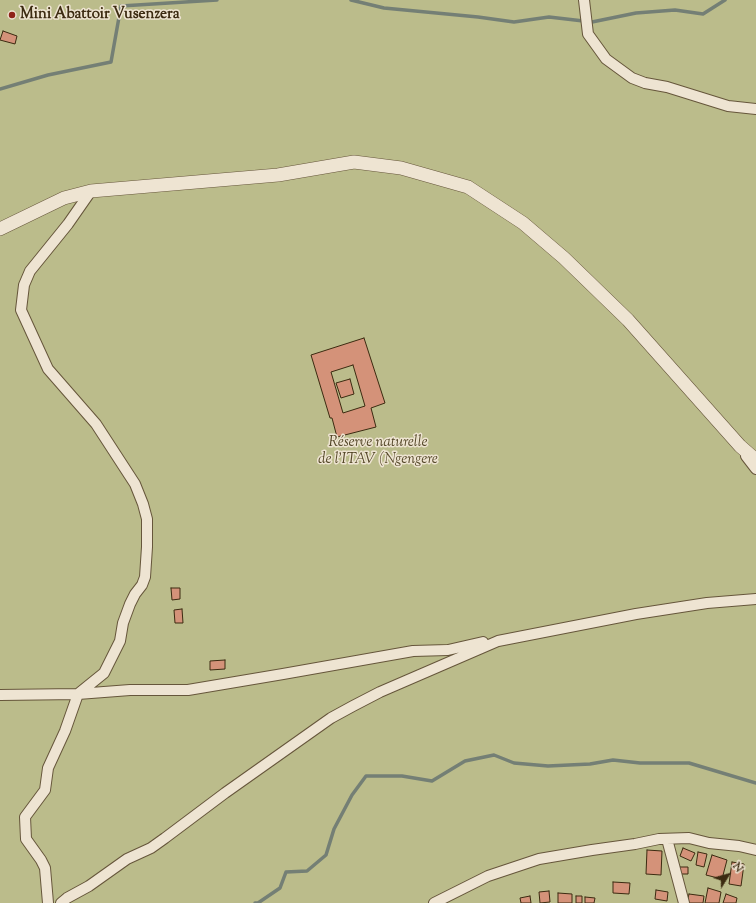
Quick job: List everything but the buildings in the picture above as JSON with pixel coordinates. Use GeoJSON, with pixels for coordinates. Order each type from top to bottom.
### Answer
{"type":"FeatureCollection","features":[{"type":"Feature","properties":{"kind":"street"},"geometry":{"type":"LineString","coordinates":[[584,4],[588,34],[606,59],[632,78],[728,106],[756,109]]}},
{"type":"Feature","properties":{"kind":"street"},"geometry":{"type":"LineString","coordinates":[[0,229],[64,198],[91,191],[278,175],[354,162],[401,168],[468,187],[523,223],[564,258],[628,320],[740,446],[756,469]]}},
{"type":"Feature","properties":{"kind":"street"},"geometry":{"type":"LineString","coordinates":[[48,903],[45,868],[26,839],[26,817],[45,790],[48,768],[66,731],[78,694],[104,673],[120,641],[130,604],[142,585],[145,577],[147,519],[135,484],[96,424],[48,369],[21,310],[24,285],[30,271],[68,224],[91,191]]}},
{"type":"Feature","properties":{"kind":"street"},"geometry":{"type":"LineString","coordinates":[[740,446],[756,460]]}},
{"type":"Feature","properties":{"kind":"street"},"geometry":{"type":"LineString","coordinates":[[0,695],[78,694],[130,690],[188,690],[276,676],[413,651],[448,650],[482,642],[498,641],[636,614],[756,599]]}},
{"type":"Feature","properties":{"kind":"street"},"geometry":{"type":"LineString","coordinates":[[61,903],[89,886],[127,859],[151,848],[225,793],[331,718],[380,692],[498,641]]}},
{"type":"Feature","properties":{"kind":"street"},"geometry":{"type":"LineString","coordinates":[[434,903],[488,876],[539,859],[667,839],[689,838],[709,843],[739,846],[756,850]]}},
{"type":"Feature","properties":{"kind":"street"},"geometry":{"type":"LineString","coordinates":[[667,839],[684,903]]}},
{"type":"Feature","properties":{"kind":"green space","name":"Réserve naturelle de l'ITAV (Ngengere"},"geometry":{"type":"Polygon","coordinates":[[[0,0],[756,0],[756,903],[0,903],[0,0]]]}},
{"type":"Feature","properties":{"kind":"waterway"},"geometry":{"type":"LineString","coordinates":[[0,89],[48,75],[111,62],[121,6],[217,0]]}},
{"type":"Feature","properties":{"kind":"waterway"},"geometry":{"type":"LineString","coordinates":[[351,0],[384,8],[514,22],[549,17],[592,22],[636,13],[675,10],[703,14],[725,0]]}},
{"type":"Feature","properties":{"kind":"waterway"},"geometry":{"type":"LineString","coordinates":[[255,903],[258,903],[280,888],[286,872],[307,871],[326,855],[334,829],[352,795],[366,776],[402,776],[432,781],[465,761],[494,755],[514,763],[548,766],[590,764],[613,760],[640,763],[689,763],[756,783]]}},
{"type":"Feature","properties":{"kind":"place","name":"Mini Abattoir Vusenzera"},"geometry":{"type":"Point","coordinates":[12,15]}}]}
